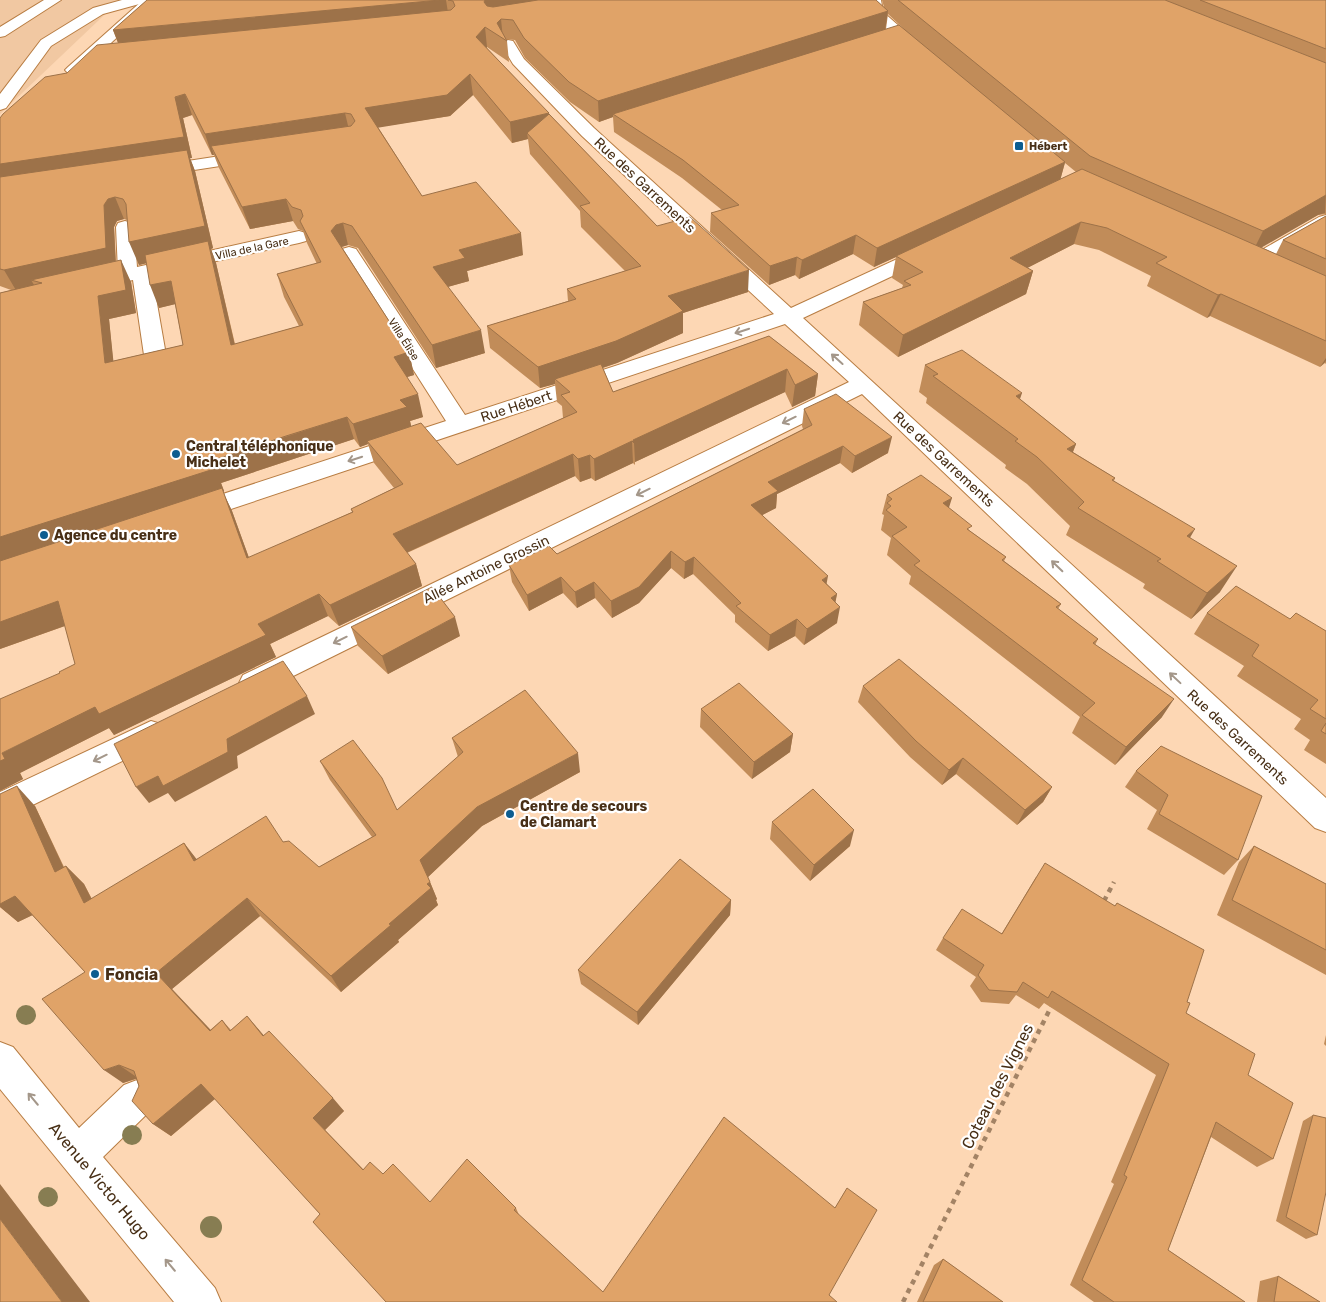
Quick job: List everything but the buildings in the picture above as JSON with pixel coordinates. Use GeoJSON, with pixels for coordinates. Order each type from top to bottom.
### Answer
{"type":"FeatureCollection","features":[{"type":"Feature","properties":{"kind":"street"},"geometry":{"type":"LineString","coordinates":[[0,32],[54,0]]}},
{"type":"Feature","properties":{"kind":"street"},"geometry":{"type":"LineString","coordinates":[[0,105],[46,43],[98,11],[138,0]]}},
{"type":"Feature","properties":{"kind":"street"},"geometry":{"type":"LineString","coordinates":[[63,79],[151,0]]}},
{"type":"Feature","properties":{"kind":"street"},"geometry":{"type":"LineString","coordinates":[[874,0],[876,13],[928,58]]}},
{"type":"Feature","properties":{"kind":"street"},"geometry":{"type":"LineString","coordinates":[[879,40],[899,34]]}},
{"type":"Feature","properties":{"kind":"street","name":"Rue des Garrements"},"geometry":{"type":"LineString","coordinates":[[508,44],[518,61],[558,103],[596,130],[788,316],[864,384],[1326,818]]}},
{"type":"Feature","properties":{"kind":"street"},"geometry":{"type":"LineString","coordinates":[[83,61],[113,58]]}},
{"type":"Feature","properties":{"kind":"street"},"geometry":{"type":"LineString","coordinates":[[136,173],[272,153]]}},
{"type":"Feature","properties":{"kind":"street"},"geometry":{"type":"LineString","coordinates":[[1236,255],[1261,266],[1326,221]]}},
{"type":"Feature","properties":{"kind":"street"},"geometry":{"type":"LineString","coordinates":[[125,227],[155,355]]}},
{"type":"Feature","properties":{"kind":"street","name":"Villa de la Gare"},"geometry":{"type":"LineString","coordinates":[[73,288],[299,238]]}},
{"type":"Feature","properties":{"kind":"street","name":"Rue Hébert"},"geometry":{"type":"LineString","coordinates":[[169,521],[806,310],[942,245]]}},
{"type":"Feature","properties":{"kind":"street","name":"Villa Élise"},"geometry":{"type":"LineString","coordinates":[[349,253],[460,425]]}},
{"type":"Feature","properties":{"kind":"street","name":"Allée Antoine Grossin"},"geometry":{"type":"LineString","coordinates":[[229,695],[864,384]]}},
{"type":"Feature","properties":{"kind":"street"},"geometry":{"type":"LineString","coordinates":[[0,807],[175,721]]}},
{"type":"Feature","properties":{"kind":"street","name":"Avenue Victor Hugo"},"geometry":{"type":"LineString","coordinates":[[0,1060],[201,1302]]}},
{"type":"Feature","properties":{"kind":"street"},"geometry":{"type":"LineString","coordinates":[[78,1155],[137,1098]]}},
{"type":"Feature","properties":{"kind":"path"},"geometry":{"type":"LineString","coordinates":[[1100,908],[1114,882]]}},
{"type":"Feature","properties":{"kind":"path","name":"Coteau des Vignes"},"geometry":{"type":"LineString","coordinates":[[903,1302],[1057,996]]}},
{"type":"Feature","properties":{"kind":"shaded area"},"geometry":{"type":"Polygon","coordinates":[[[0,0],[120,0],[0,114],[0,0]]]}},
{"type":"Feature","properties":{"kind":"place","name":"Hébert"},"geometry":{"type":"Point","coordinates":[1019,146]}},
{"type":"Feature","properties":{"kind":"place","name":"Central téléphonique Michelet"},"geometry":{"type":"Point","coordinates":[176,454]}},
{"type":"Feature","properties":{"kind":"place","name":"Agence du centre"},"geometry":{"type":"Point","coordinates":[44,535]}},
{"type":"Feature","properties":{"kind":"place","name":"Centre de secours de Clamart"},"geometry":{"type":"Point","coordinates":[510,814]}},
{"type":"Feature","properties":{"kind":"place","name":"Foncia"},"geometry":{"type":"Point","coordinates":[95,974]}}]}
